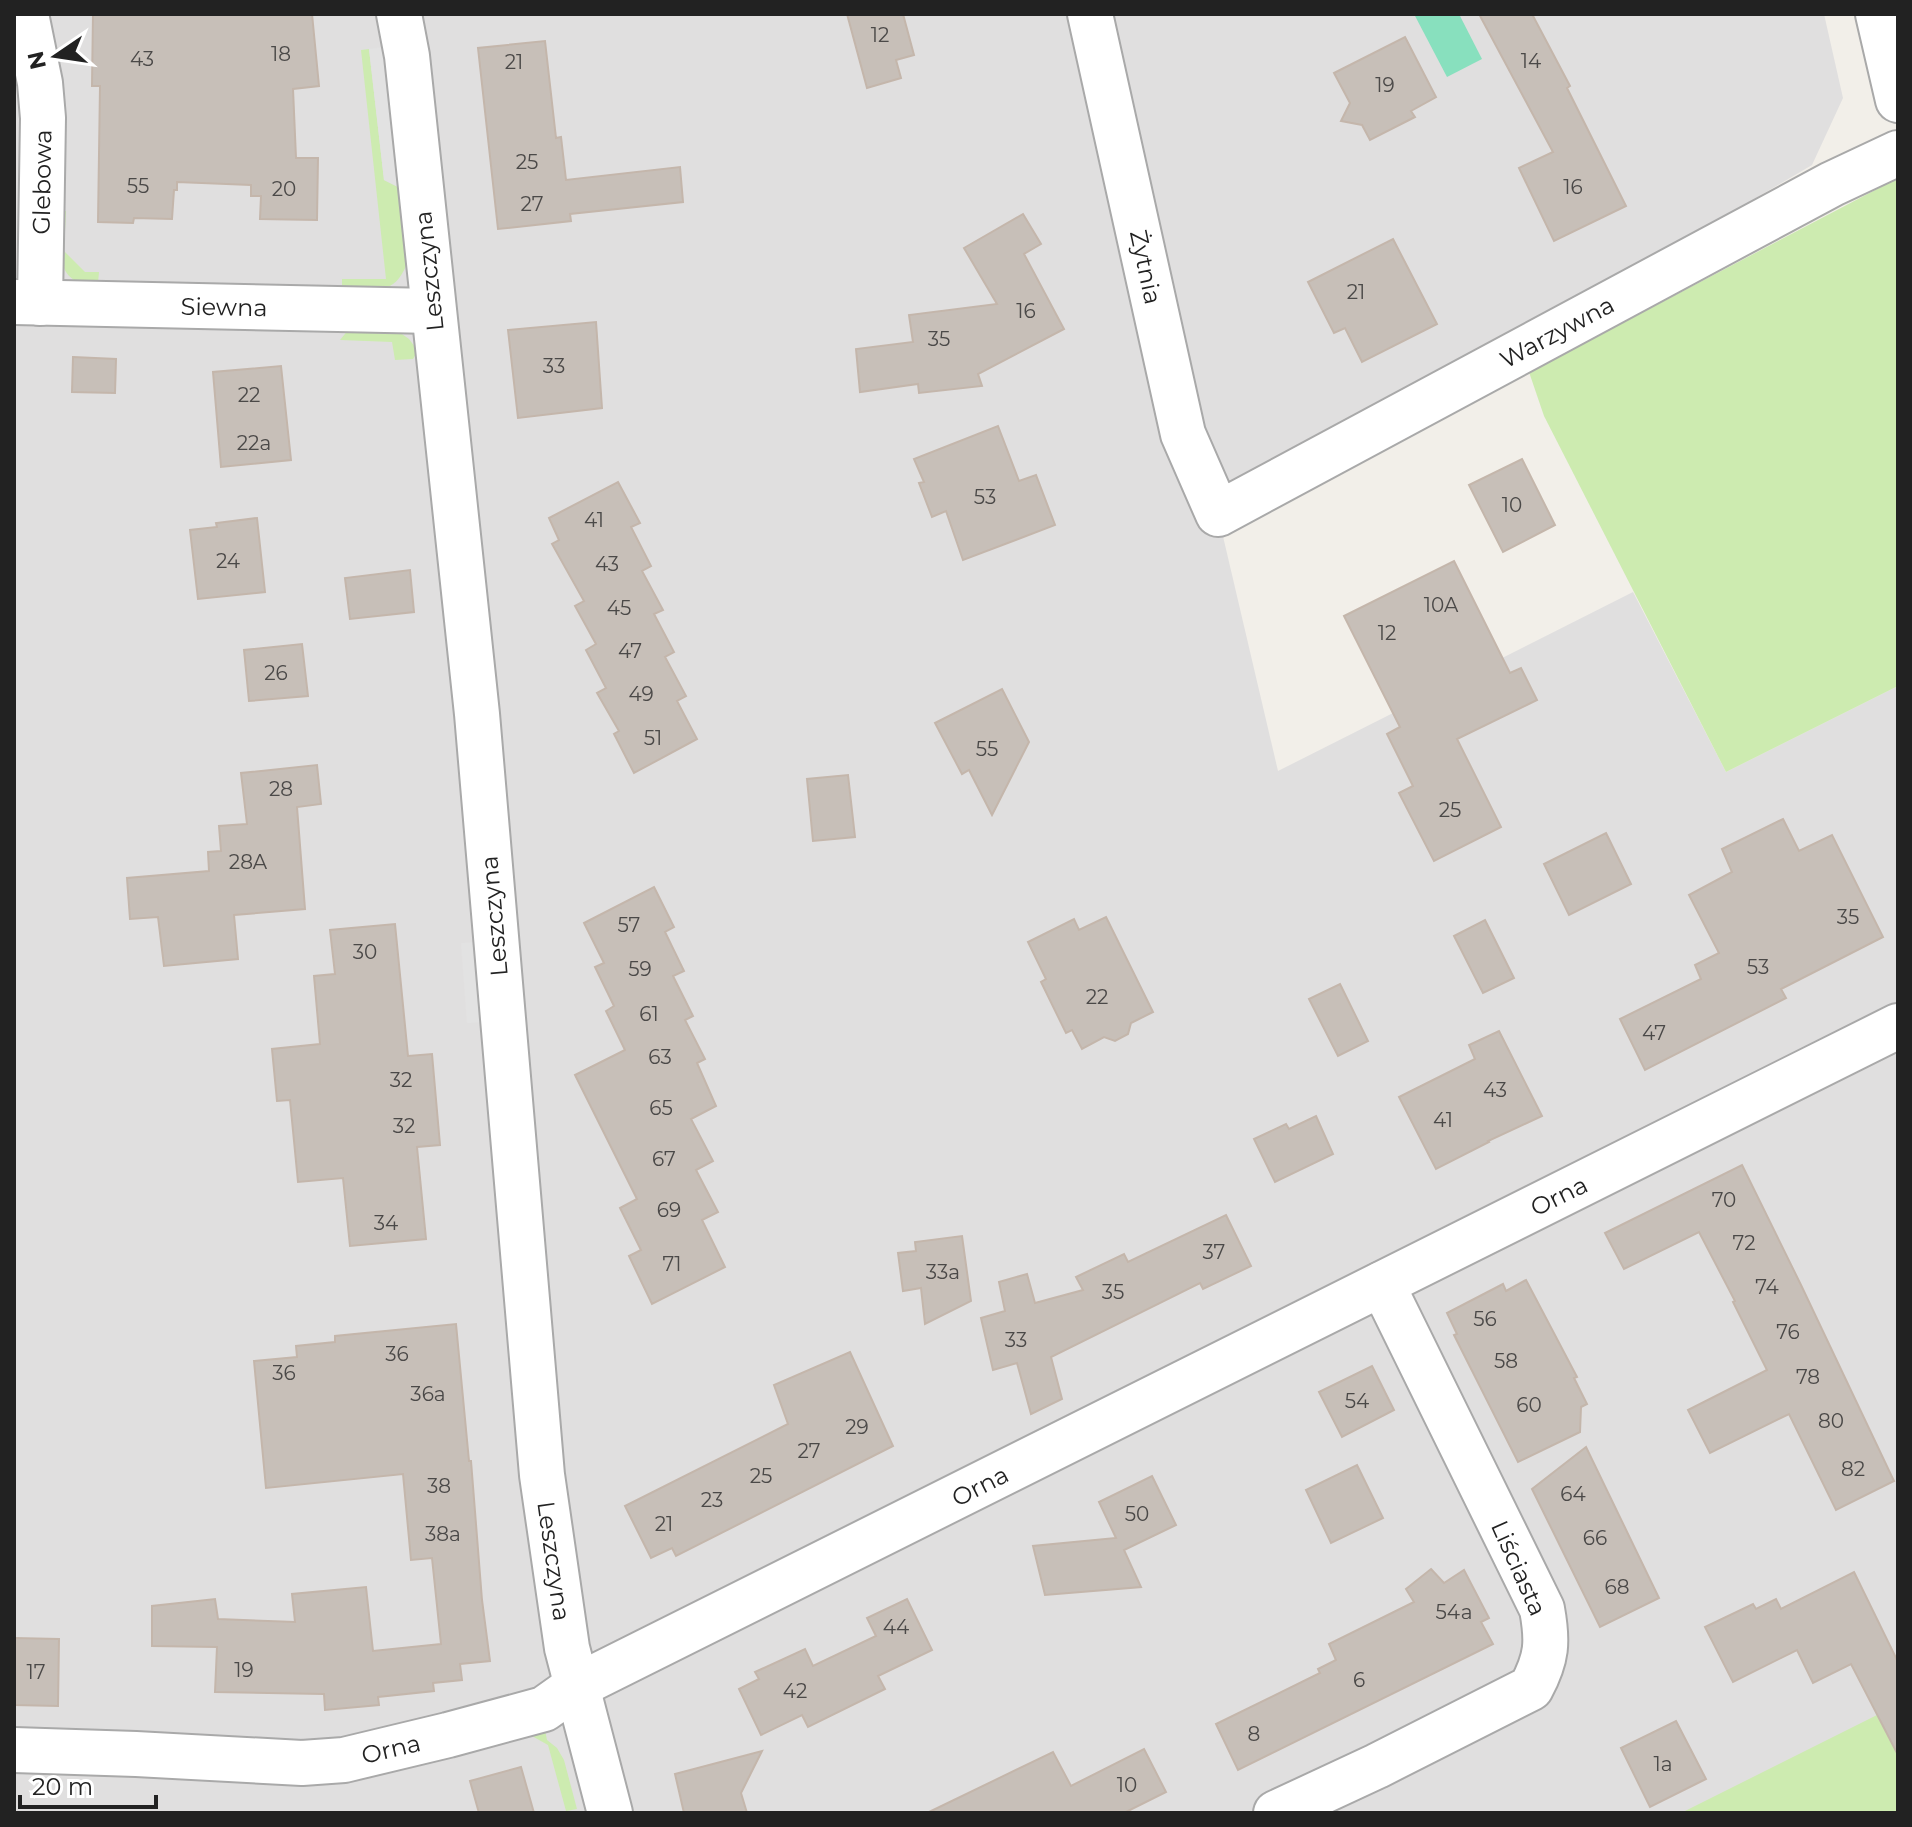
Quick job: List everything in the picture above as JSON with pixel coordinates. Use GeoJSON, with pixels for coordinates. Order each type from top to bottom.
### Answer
{"type":"FeatureCollection","features":[{"type":"Feature","properties":{"kind":"street","name":"Glebowa"},"geometry":{"type":"LineString","coordinates":[[26,14],[40,83],[43,118],[27,302]]}},
{"type":"Feature","properties":{"kind":"street","name":"Leszczyna"},"geometry":{"type":"LineString","coordinates":[[399,14],[407,56],[477,714],[542,1475],[567,1648],[610,1813]]}},
{"type":"Feature","properties":{"kind":"street","name":"Żytnia"},"geometry":{"type":"LineString","coordinates":[[1090,14],[1183,434],[1218,514]]}},
{"type":"Feature","properties":{"kind":"street"},"geometry":{"type":"LineString","coordinates":[[1878,14],[1898,100]]}},
{"type":"Feature","properties":{"kind":"street","name":"Warzywna"},"geometry":{"type":"LineString","coordinates":[[1218,514],[1832,184],[1898,153]]}},
{"type":"Feature","properties":{"kind":"street","name":"Siewna"},"geometry":{"type":"LineString","coordinates":[[27,302],[433,311]]}},
{"type":"Feature","properties":{"kind":"street","name":"Orna"},"geometry":{"type":"LineString","coordinates":[[14,1750],[302,1763],[344,1760],[544,1709],[575,1687],[1898,1026]]}},
{"type":"Feature","properties":{"kind":"street","name":"Liściasta"},"geometry":{"type":"LineString","coordinates":[[1276,1813],[1531,1688],[1543,1665],[1546,1634],[1542,1609],[1382,1284]]}},
{"type":"Feature","properties":{"kind":"shaded area"},"geometry":{"type":"Polygon","coordinates":[[[14,14],[1824,14],[1843,98],[1812,165],[1218,515],[1278,771],[1633,592],[1726,772],[1898,686],[1898,1813],[14,1813],[14,14]]]}},
{"type":"Feature","properties":{"kind":"shaded area"},"geometry":{"type":"Polygon","coordinates":[[[385,47],[402,189],[384,180],[369,49],[385,47]]]}},
{"type":"Feature","properties":{"kind":"shaded area"},"geometry":{"type":"Polygon","coordinates":[[[478,942],[484,1022],[467,1023],[461,943],[478,942]]]}},
{"type":"Feature","properties":{"kind":"green space"},"geometry":{"type":"Polygon","coordinates":[[[1414,14],[1459,14],[1482,59],[1447,77],[1414,14]]]}},
{"type":"Feature","properties":{"kind":"green space"},"geometry":{"type":"Polygon","coordinates":[[[369,49],[384,180],[402,189],[409,258],[399,278],[386,288],[347,291],[342,279],[386,279],[361,50],[369,49]]]}},
{"type":"Feature","properties":{"kind":"green space"},"geometry":{"type":"Polygon","coordinates":[[[1898,178],[1898,686],[1726,772],[1544,416],[1529,372],[1898,178]]]}},
{"type":"Feature","properties":{"kind":"green space"},"geometry":{"type":"Polygon","coordinates":[[[66,211],[64,251],[85,272],[99,272],[98,283],[79,282],[65,271],[60,252],[59,212],[66,211]]]}},
{"type":"Feature","properties":{"kind":"green space"},"geometry":{"type":"Polygon","coordinates":[[[349,329],[399,332],[418,351],[413,359],[395,360],[392,342],[340,340],[349,329]]]}},
{"type":"Feature","properties":{"kind":"green space"},"geometry":{"type":"Polygon","coordinates":[[[1877,1715],[1898,1755],[1898,1813],[1681,1813],[1877,1715]]]}},
{"type":"Feature","properties":{"kind":"green space"},"geometry":{"type":"Polygon","coordinates":[[[544,1725],[547,1740],[557,1748],[564,1760],[577,1809],[566,1811],[548,1745],[523,1731],[544,1725]]]}},
{"type":"Feature","properties":{"kind":"building"},"geometry":{"type":"Polygon","coordinates":[[[93,14],[312,14],[319,86],[293,89],[296,158],[318,158],[317,220],[260,219],[261,196],[251,196],[251,185],[177,182],[172,219],[134,218],[133,223],[98,222],[100,86],[92,86],[93,14]]]}},
{"type":"Feature","properties":{"kind":"building"},"geometry":{"type":"Polygon","coordinates":[[[847,14],[903,14],[914,55],[896,60],[901,78],[867,88],[847,14]]]}},
{"type":"Feature","properties":{"kind":"building"},"geometry":{"type":"Polygon","coordinates":[[[1479,14],[1532,14],[1570,86],[1567,88],[1626,206],[1554,241],[1519,168],[1553,152],[1479,14]]]}},
{"type":"Feature","properties":{"kind":"building"},"geometry":{"type":"Polygon","coordinates":[[[1405,37],[1436,97],[1411,111],[1415,117],[1370,140],[1362,125],[1341,121],[1350,103],[1334,73],[1405,37]]]}},
{"type":"Feature","properties":{"kind":"building"},"geometry":{"type":"Polygon","coordinates":[[[545,41],[556,138],[561,137],[566,180],[680,167],[683,202],[570,214],[571,221],[498,229],[478,48],[545,41]]]}},
{"type":"Feature","properties":{"kind":"building"},"geometry":{"type":"Polygon","coordinates":[[[1023,214],[1041,244],[1024,254],[1064,329],[978,374],[982,386],[919,393],[918,384],[860,392],[856,349],[913,342],[909,315],[997,304],[964,248],[1023,214]]]}},
{"type":"Feature","properties":{"kind":"building"},"geometry":{"type":"Polygon","coordinates":[[[1393,239],[1437,324],[1362,362],[1345,328],[1334,333],[1308,282],[1393,239]]]}},
{"type":"Feature","properties":{"kind":"building"},"geometry":{"type":"Polygon","coordinates":[[[596,322],[602,408],[518,418],[508,330],[596,322]]]}},
{"type":"Feature","properties":{"kind":"building"},"geometry":{"type":"Polygon","coordinates":[[[73,357],[116,359],[115,393],[72,392],[73,357]]]}},
{"type":"Feature","properties":{"kind":"building"},"geometry":{"type":"Polygon","coordinates":[[[281,366],[291,460],[221,467],[213,372],[281,366]]]}},
{"type":"Feature","properties":{"kind":"building"},"geometry":{"type":"Polygon","coordinates":[[[998,426],[1019,481],[1036,475],[1055,525],[963,560],[946,511],[932,517],[919,483],[924,482],[914,459],[998,426]]]}},
{"type":"Feature","properties":{"kind":"building"},"geometry":{"type":"Polygon","coordinates":[[[1522,459],[1555,525],[1503,552],[1469,485],[1522,459]]]}},
{"type":"Feature","properties":{"kind":"building"},"geometry":{"type":"Polygon","coordinates":[[[618,482],[640,523],[631,527],[651,566],[642,571],[663,610],[654,614],[674,652],[665,657],[686,696],[677,701],[697,739],[634,773],[614,734],[619,731],[597,693],[606,688],[586,650],[596,644],[575,606],[584,601],[552,544],[559,540],[549,518],[618,482]]]}},
{"type":"Feature","properties":{"kind":"building"},"geometry":{"type":"Polygon","coordinates":[[[257,518],[265,592],[198,599],[190,530],[257,518]]]}},
{"type":"Feature","properties":{"kind":"building"},"geometry":{"type":"Polygon","coordinates":[[[1454,561],[1510,673],[1521,668],[1537,700],[1457,739],[1501,827],[1434,861],[1399,793],[1413,786],[1387,734],[1400,727],[1344,616],[1454,561]]]}},
{"type":"Feature","properties":{"kind":"building"},"geometry":{"type":"Polygon","coordinates":[[[410,570],[414,612],[350,619],[345,578],[410,570]]]}},
{"type":"Feature","properties":{"kind":"building"},"geometry":{"type":"Polygon","coordinates":[[[302,644],[308,696],[249,701],[244,650],[302,644]]]}},
{"type":"Feature","properties":{"kind":"building"},"geometry":{"type":"Polygon","coordinates":[[[1002,689],[1029,742],[992,815],[969,770],[962,774],[935,723],[1002,689]]]}},
{"type":"Feature","properties":{"kind":"building"},"geometry":{"type":"Polygon","coordinates":[[[317,765],[321,804],[297,807],[305,909],[234,915],[238,959],[164,966],[158,917],[130,919],[127,878],[209,871],[208,852],[221,851],[219,826],[247,824],[241,773],[317,765]]]}},
{"type":"Feature","properties":{"kind":"building"},"geometry":{"type":"Polygon","coordinates":[[[848,775],[855,837],[813,841],[807,779],[848,775]]]}},
{"type":"Feature","properties":{"kind":"building"},"geometry":{"type":"Polygon","coordinates":[[[1783,819],[1799,851],[1832,835],[1883,937],[1781,989],[1786,998],[1645,1070],[1620,1019],[1701,979],[1695,965],[1719,953],[1689,895],[1732,872],[1722,849],[1783,819]]]}},
{"type":"Feature","properties":{"kind":"building"},"geometry":{"type":"Polygon","coordinates":[[[1606,833],[1631,884],[1569,915],[1544,864],[1606,833]]]}},
{"type":"Feature","properties":{"kind":"building"},"geometry":{"type":"Polygon","coordinates":[[[654,887],[674,927],[665,932],[684,971],[673,976],[693,1016],[685,1020],[705,1059],[697,1063],[716,1106],[691,1119],[713,1161],[696,1170],[718,1212],[702,1220],[725,1267],[652,1304],[629,1256],[641,1250],[620,1208],[637,1199],[575,1075],[625,1050],[606,1011],[614,1006],[595,967],[604,963],[584,923],[654,887]]]}},
{"type":"Feature","properties":{"kind":"building"},"geometry":{"type":"Polygon","coordinates":[[[1106,917],[1153,1012],[1131,1023],[1128,1034],[1115,1041],[1104,1037],[1082,1049],[1072,1030],[1066,1033],[1041,982],[1046,979],[1028,942],[1074,919],[1079,930],[1106,917]]]}},
{"type":"Feature","properties":{"kind":"building"},"geometry":{"type":"Polygon","coordinates":[[[1485,920],[1514,978],[1483,993],[1454,936],[1485,920]]]}},
{"type":"Feature","properties":{"kind":"building"},"geometry":{"type":"Polygon","coordinates":[[[395,924],[408,1056],[432,1054],[440,1145],[417,1147],[426,1239],[350,1246],[343,1178],[298,1182],[290,1100],[277,1101],[272,1049],[320,1044],[314,976],[335,974],[330,930],[395,924]]]}},
{"type":"Feature","properties":{"kind":"building"},"geometry":{"type":"Polygon","coordinates":[[[1340,984],[1368,1041],[1338,1056],[1309,999],[1340,984]]]}},
{"type":"Feature","properties":{"kind":"building"},"geometry":{"type":"Polygon","coordinates":[[[1499,1031],[1542,1116],[1436,1169],[1399,1097],[1475,1059],[1469,1045],[1499,1031]]]}},
{"type":"Feature","properties":{"kind":"building"},"geometry":{"type":"Polygon","coordinates":[[[1316,1116],[1333,1154],[1275,1182],[1254,1139],[1286,1124],[1289,1129],[1316,1116]]]}},
{"type":"Feature","properties":{"kind":"building"},"geometry":{"type":"Polygon","coordinates":[[[1742,1165],[1894,1481],[1836,1510],[1789,1414],[1710,1453],[1688,1410],[1767,1370],[1699,1232],[1624,1269],[1605,1233],[1742,1165]]]}},
{"type":"Feature","properties":{"kind":"building"},"geometry":{"type":"Polygon","coordinates":[[[1226,1215],[1251,1266],[1203,1289],[1200,1283],[1051,1357],[1062,1399],[1031,1414],[1017,1363],[993,1370],[981,1318],[1005,1311],[999,1282],[1027,1274],[1035,1303],[1083,1290],[1076,1277],[1124,1254],[1128,1262],[1226,1215]]]}},
{"type":"Feature","properties":{"kind":"building"},"geometry":{"type":"Polygon","coordinates":[[[962,1236],[971,1301],[925,1324],[921,1288],[903,1291],[898,1253],[916,1251],[915,1242],[962,1236]]]}},
{"type":"Feature","properties":{"kind":"building"},"geometry":{"type":"Polygon","coordinates":[[[1526,1280],[1577,1377],[1574,1378],[1587,1404],[1581,1407],[1580,1432],[1518,1462],[1454,1335],[1457,1334],[1447,1313],[1503,1284],[1506,1291],[1526,1280]]]}},
{"type":"Feature","properties":{"kind":"building"},"geometry":{"type":"Polygon","coordinates":[[[456,1324],[490,1661],[460,1664],[462,1680],[433,1683],[434,1691],[378,1697],[379,1705],[325,1710],[324,1694],[215,1692],[217,1647],[152,1646],[152,1606],[215,1599],[218,1619],[295,1622],[292,1594],[366,1587],[373,1651],[441,1644],[432,1558],[411,1560],[403,1474],[266,1488],[254,1361],[297,1357],[296,1346],[335,1342],[335,1336],[456,1324]]]}},
{"type":"Feature","properties":{"kind":"building"},"geometry":{"type":"Polygon","coordinates":[[[850,1352],[893,1446],[676,1556],[672,1548],[651,1558],[625,1506],[788,1424],[774,1385],[850,1352]]]}},
{"type":"Feature","properties":{"kind":"building"},"geometry":{"type":"Polygon","coordinates":[[[1372,1366],[1394,1410],[1342,1437],[1319,1392],[1372,1366]]]}},
{"type":"Feature","properties":{"kind":"building"},"geometry":{"type":"Polygon","coordinates":[[[1586,1447],[1659,1598],[1600,1627],[1532,1489],[1586,1447]]]}},
{"type":"Feature","properties":{"kind":"building"},"geometry":{"type":"Polygon","coordinates":[[[1357,1465],[1383,1518],[1331,1543],[1306,1490],[1357,1465]]]}},
{"type":"Feature","properties":{"kind":"building"},"geometry":{"type":"Polygon","coordinates":[[[1152,1476],[1176,1525],[1124,1550],[1141,1587],[1045,1595],[1033,1546],[1116,1538],[1099,1502],[1152,1476]]]}},
{"type":"Feature","properties":{"kind":"building"},"geometry":{"type":"Polygon","coordinates":[[[1431,1569],[1444,1583],[1464,1570],[1489,1618],[1481,1622],[1493,1644],[1238,1770],[1216,1724],[1320,1673],[1318,1669],[1336,1660],[1329,1644],[1414,1602],[1406,1589],[1431,1569]]]}},
{"type":"Feature","properties":{"kind":"building"},"geometry":{"type":"Polygon","coordinates":[[[1854,1572],[1898,1662],[1898,1755],[1851,1664],[1813,1683],[1797,1650],[1733,1682],[1705,1627],[1753,1604],[1756,1609],[1776,1599],[1781,1609],[1854,1572]]]}},
{"type":"Feature","properties":{"kind":"building"},"geometry":{"type":"Polygon","coordinates":[[[907,1599],[932,1650],[878,1676],[885,1689],[808,1727],[802,1715],[761,1735],[739,1689],[759,1679],[755,1672],[805,1649],[813,1666],[876,1636],[867,1618],[907,1599]]]}},
{"type":"Feature","properties":{"kind":"building"},"geometry":{"type":"Polygon","coordinates":[[[14,1638],[59,1639],[58,1706],[14,1705],[14,1638]]]}},
{"type":"Feature","properties":{"kind":"building"},"geometry":{"type":"Polygon","coordinates":[[[1676,1721],[1706,1779],[1650,1807],[1621,1748],[1676,1721]]]}},
{"type":"Feature","properties":{"kind":"building"},"geometry":{"type":"Polygon","coordinates":[[[1144,1749],[1166,1792],[1124,1813],[927,1813],[1053,1752],[1071,1786],[1144,1749]]]}},
{"type":"Feature","properties":{"kind":"building"},"geometry":{"type":"Polygon","coordinates":[[[762,1751],[741,1793],[747,1813],[684,1813],[675,1774],[762,1751]]]}},
{"type":"Feature","properties":{"kind":"building"},"geometry":{"type":"Polygon","coordinates":[[[521,1767],[534,1813],[479,1813],[470,1781],[521,1767]]]}}]}
